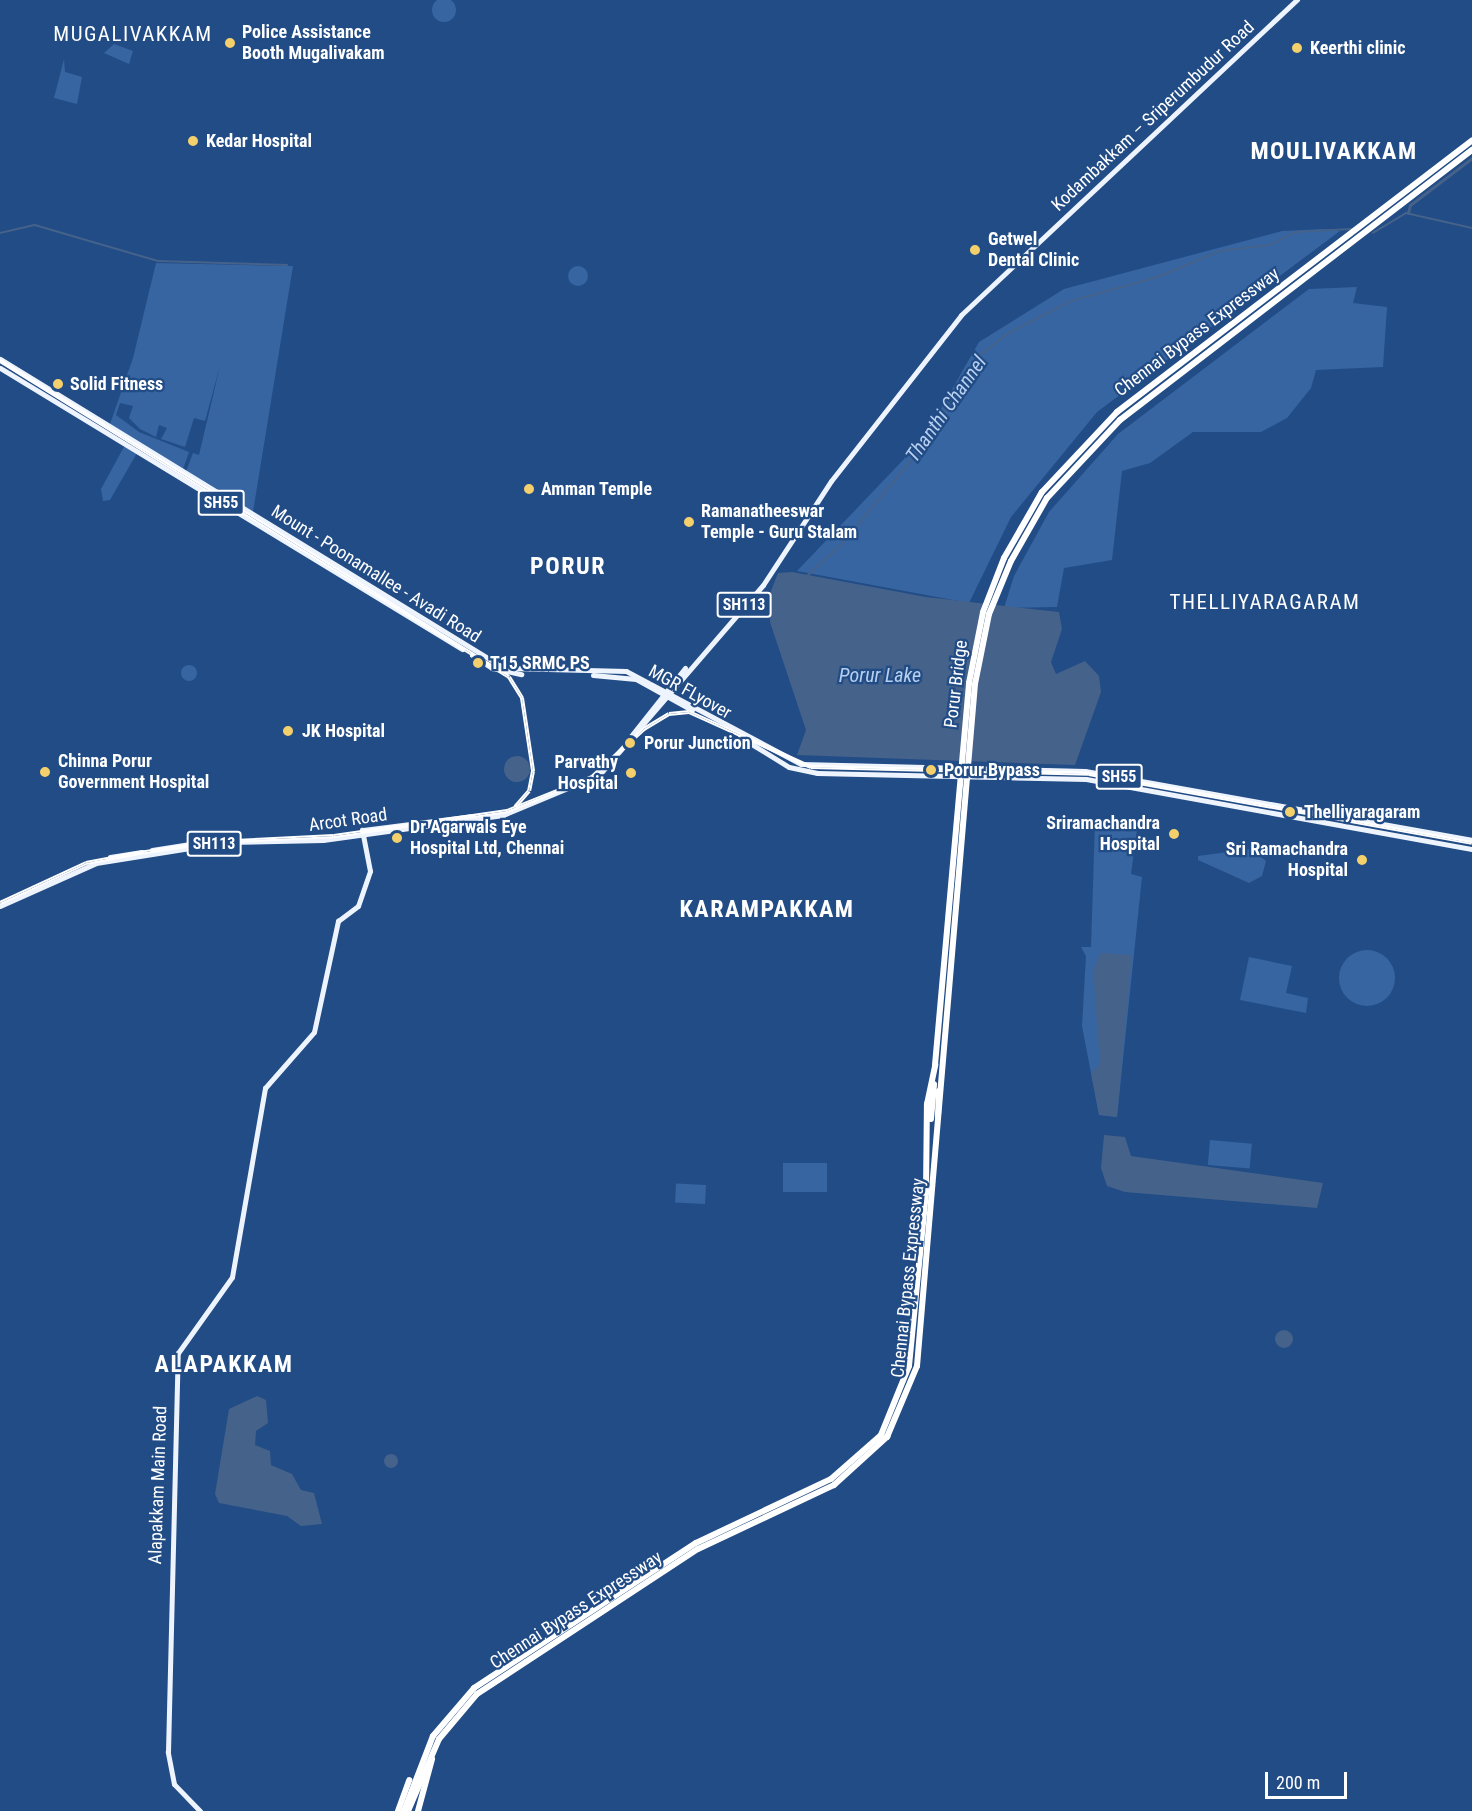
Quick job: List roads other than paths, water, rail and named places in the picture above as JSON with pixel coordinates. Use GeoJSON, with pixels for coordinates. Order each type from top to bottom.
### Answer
{"type":"FeatureCollection","features":[{"type":"Feature","properties":{"kind":"highway","name":"Chennai Bypass Expressway"},"geometry":{"type":"LineString","coordinates":[[992,593],[1042,492],[1117,412],[1472,141]]}},
{"type":"Feature","properties":{"kind":"highway","name":"Chennai Bypass Expressway"},"geometry":{"type":"LineString","coordinates":[[992,593],[1047,498],[1112,428],[1472,150]]}},
{"type":"Feature","properties":{"kind":"highway","name":"Porur Bridge"},"geometry":{"type":"LineString","coordinates":[[964,780],[969,683],[992,593]]}},
{"type":"Feature","properties":{"kind":"highway"},"geometry":{"type":"LineString","coordinates":[[964,780],[943,1071],[935,1067],[964,780]]}},
{"type":"Feature","properties":{"kind":"highway","name":"Chennai Bypass Expressway"},"geometry":{"type":"LineString","coordinates":[[713,1538],[853,1464],[894,1412],[909,1365],[915,1322],[935,1067]]}},
{"type":"Feature","properties":{"kind":"highway","name":"Chennai Bypass Expressway"},"geometry":{"type":"LineString","coordinates":[[404,1811],[418,1764],[444,1721],[474,1688],[697,1546],[857,1470],[901,1415],[917,1366],[943,1071]]}},
{"type":"Feature","properties":{"kind":"highway"},"geometry":{"type":"LineString","coordinates":[[929,1128],[939,1129]]}},
{"type":"Feature","properties":{"kind":"highway","name":"Chennai Bypass Expressway"},"geometry":{"type":"LineString","coordinates":[[408,1811],[439,1739],[477,1694],[697,1546]]}},
{"type":"Feature","properties":{"kind":"highway"},"geometry":{"type":"LineString","coordinates":[[418,1811],[439,1739]]}},
{"type":"Feature","properties":{"kind":"highway"},"geometry":{"type":"LineString","coordinates":[[398,1811],[418,1764]]}},
{"type":"Feature","properties":{"kind":"main road","name":"Kodambakkam – Sriperumbudur Road"},"geometry":{"type":"LineString","coordinates":[[664,697],[777,561],[828,482],[960,312],[1295,0]]}},
{"type":"Feature","properties":{"kind":"main road","name":"Mount - Poonamallee - Avadi Road"},"geometry":{"type":"LineString","coordinates":[[0,359],[52,395],[503,672],[564,674]]}},
{"type":"Feature","properties":{"kind":"main road","name":"Mount - Poonamallee - Avadi Road"},"geometry":{"type":"LineString","coordinates":[[0,368],[52,395]]}},
{"type":"Feature","properties":{"kind":"main road","name":"MGR FLyover"},"geometry":{"type":"LineString","coordinates":[[564,674],[632,673],[762,748]]}},
{"type":"Feature","properties":{"kind":"main road","name":"Arcot Road"},"geometry":{"type":"LineString","coordinates":[[0,904],[71,868],[220,843],[361,832],[503,815],[549,797],[609,764],[664,697]]}},
{"type":"Feature","properties":{"kind":"main road"},"geometry":{"type":"LineString","coordinates":[[685,709],[689,701]]}},
{"type":"Feature","properties":{"kind":"main road","name":"SH55"},"geometry":{"type":"LineString","coordinates":[[762,748],[809,765],[1085,771],[1472,840]]}},
{"type":"Feature","properties":{"kind":"main road","name":"SH55"},"geometry":{"type":"LineString","coordinates":[[762,748],[789,767],[817,773],[1086,779],[1472,849]]}},
{"type":"Feature","properties":{"kind":"main road","name":"Alapakkam Main Road"},"geometry":{"type":"LineString","coordinates":[[200,1811],[190,1807],[174,1784],[168,1752],[178,1353],[232,1277],[265,1088],[309,1041],[328,974],[338,921],[358,906],[370,871],[361,832]]}},
{"type":"Feature","properties":{"kind":"water","name":"Porur Lake"},"geometry":{"type":"Polygon","coordinates":[[[792,572],[926,597],[1059,612],[1062,629],[1051,662],[1056,674],[1085,661],[1099,676],[1101,692],[1075,765],[797,755],[806,730],[770,622],[771,591],[778,573],[792,572]]]}},
{"type":"Feature","properties":{"kind":"water"},"geometry":{"type":"Polygon","coordinates":[[[517,756],[526,760],[530,769],[526,778],[517,782],[508,778],[504,769],[508,760],[517,756]]]}},
{"type":"Feature","properties":{"kind":"water"},"geometry":{"type":"Polygon","coordinates":[[[1101,953],[1132,955],[1117,1117],[1099,1115],[1091,1073],[1100,1065],[1093,970],[1101,953]]]}},
{"type":"Feature","properties":{"kind":"water"},"geometry":{"type":"Polygon","coordinates":[[[1104,1135],[1125,1137],[1131,1156],[1323,1183],[1317,1208],[1125,1192],[1107,1186],[1101,1168],[1104,1135]]]}},
{"type":"Feature","properties":{"kind":"water"},"geometry":{"type":"Polygon","coordinates":[[[1280,1330],[1288,1330],[1293,1335],[1291,1346],[1280,1348],[1275,1343],[1275,1335],[1280,1330]]]}},
{"type":"Feature","properties":{"kind":"water"},"geometry":{"type":"Polygon","coordinates":[[[257,1396],[266,1400],[268,1423],[256,1431],[255,1445],[270,1451],[271,1465],[292,1474],[301,1490],[314,1493],[322,1524],[301,1526],[287,1516],[219,1503],[215,1494],[229,1409],[257,1396]]]}},
{"type":"Feature","properties":{"kind":"water"},"geometry":{"type":"Polygon","coordinates":[[[391,1454],[396,1456],[398,1461],[396,1466],[391,1468],[386,1466],[384,1461],[386,1456],[391,1454]]]}},
{"type":"Feature","properties":{"kind":"waterway"},"geometry":{"type":"LineString","coordinates":[[1408,213],[1410,205],[1472,158]]}},
{"type":"Feature","properties":{"kind":"waterway","name":"Thanthi Channel"},"geometry":{"type":"LineString","coordinates":[[1373,233],[1406,213],[1472,228]]}},
{"type":"Feature","properties":{"kind":"waterway"},"geometry":{"type":"LineString","coordinates":[[0,233],[35,225],[158,261],[287,265]]}},
{"type":"Feature","properties":{"kind":"waterway","name":"Thanthi Channel"},"geometry":{"type":"LineString","coordinates":[[807,576],[842,544],[921,449],[978,357],[1009,333],[1071,301],[1158,277],[1220,251],[1270,245],[1296,232],[1351,229]]}},
{"type":"Feature","properties":{"kind":"railway"},"geometry":{"type":"LineString","coordinates":[[0,361],[509,677],[522,698],[533,771],[529,791],[515,807]]}},
{"type":"Feature","properties":{"kind":"railway"},"geometry":{"type":"LineString","coordinates":[[0,903],[86,863],[139,853],[213,842],[334,836],[507,811],[592,777],[644,729],[669,714],[689,712],[811,767],[1089,774],[1472,843]]}},
{"type":"Feature","properties":{"kind":"place","name":"Police Assistance Booth Mugalivakam"},"geometry":{"type":"Point","coordinates":[230,43]}},
{"type":"Feature","properties":{"kind":"place","name":"Keerthi clinic"},"geometry":{"type":"Point","coordinates":[1297,48]}},
{"type":"Feature","properties":{"kind":"place","name":"Kedar Hospital"},"geometry":{"type":"Point","coordinates":[193,141]}},
{"type":"Feature","properties":{"kind":"place","name":"Getwel Dental Clinic"},"geometry":{"type":"Point","coordinates":[975,250]}},
{"type":"Feature","properties":{"kind":"place","name":"Solid Fitness"},"geometry":{"type":"Point","coordinates":[58,384]}},
{"type":"Feature","properties":{"kind":"place","name":"Amman Temple"},"geometry":{"type":"Point","coordinates":[529,489]}},
{"type":"Feature","properties":{"kind":"place","name":"Ramanatheeswar Temple - Guru Stalam"},"geometry":{"type":"Point","coordinates":[689,522]}},
{"type":"Feature","properties":{"kind":"place","name":"T15 SRMC PS"},"geometry":{"type":"Point","coordinates":[478,663]}},
{"type":"Feature","properties":{"kind":"place","name":"JK Hospital"},"geometry":{"type":"Point","coordinates":[288,731]}},
{"type":"Feature","properties":{"kind":"place","name":"Porur Junction"},"geometry":{"type":"Point","coordinates":[630,743]}},
{"type":"Feature","properties":{"kind":"place","name":"Porur Bypass"},"geometry":{"type":"Point","coordinates":[931,770]}},
{"type":"Feature","properties":{"kind":"place","name":"Chinna Porur Government Hospital"},"geometry":{"type":"Point","coordinates":[45,772]}},
{"type":"Feature","properties":{"kind":"place","name":"Parvathy Hospital"},"geometry":{"type":"Point","coordinates":[631,773]}},
{"type":"Feature","properties":{"kind":"place","name":"Thelliyaragaram"},"geometry":{"type":"Point","coordinates":[1290,812]}},
{"type":"Feature","properties":{"kind":"place","name":"Sriramachandra Hospital"},"geometry":{"type":"Point","coordinates":[1174,834]}},
{"type":"Feature","properties":{"kind":"place","name":"Dr Agarwals Eye Hospital Ltd, Chennai"},"geometry":{"type":"Point","coordinates":[397,838]}},
{"type":"Feature","properties":{"kind":"place","name":"Sri Ramachandra Hospital"},"geometry":{"type":"Point","coordinates":[1362,860]}},
{"type":"Feature","properties":{"kind":"district","name":"MUGALIVAKKAM"},"geometry":{"type":"Point","coordinates":[133,34]}},
{"type":"Feature","properties":{"kind":"district","name":"MOULIVAKKAM"},"geometry":{"type":"Point","coordinates":[1334,152]}},
{"type":"Feature","properties":{"kind":"district","name":"PORUR"},"geometry":{"type":"Point","coordinates":[568,567]}},
{"type":"Feature","properties":{"kind":"district","name":"THELLIYARAGARAM"},"geometry":{"type":"Point","coordinates":[1265,602]}},
{"type":"Feature","properties":{"kind":"district","name":"KARAMPAKKAM"},"geometry":{"type":"Point","coordinates":[767,910]}},
{"type":"Feature","properties":{"kind":"district","name":"ALAPAKKAM"},"geometry":{"type":"Point","coordinates":[224,1365]}}]}
